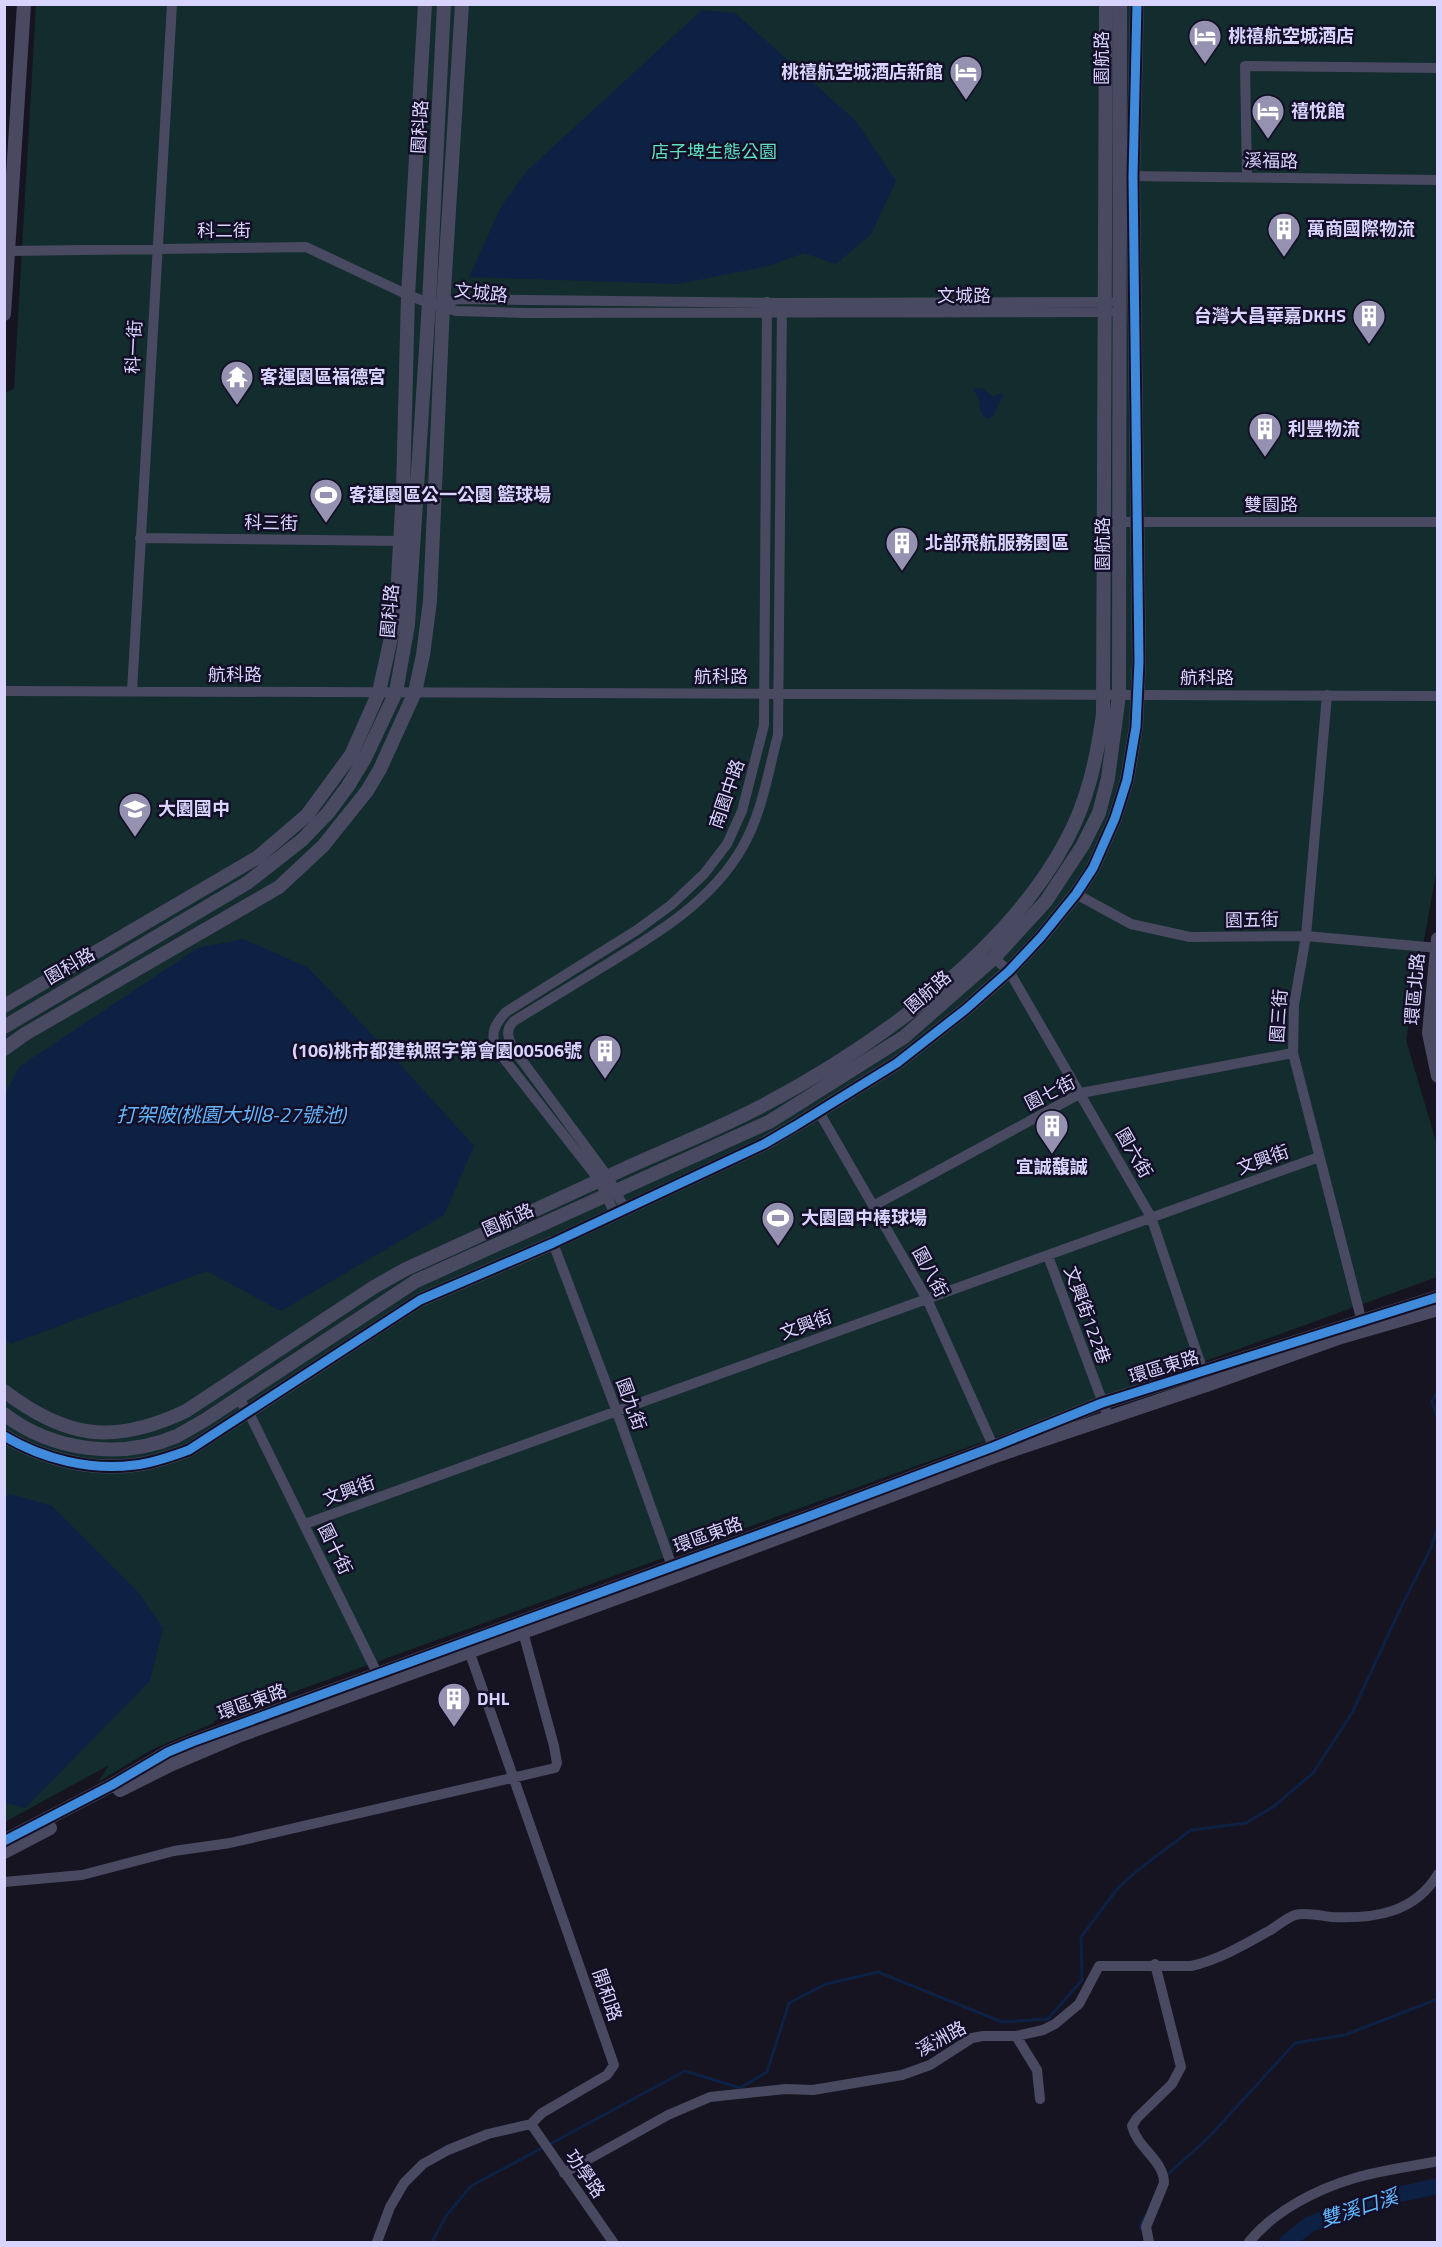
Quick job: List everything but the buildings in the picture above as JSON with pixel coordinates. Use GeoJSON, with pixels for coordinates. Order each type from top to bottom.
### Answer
{"type":"FeatureCollection","features":[{"type":"Feature","properties":{"kind":"street"},"geometry":{"type":"LineString","coordinates":[[4,314],[24,4]]}},
{"type":"Feature","properties":{"kind":"street","name":"科一街"},"geometry":{"type":"LineString","coordinates":[[132,691],[172,4]]}},
{"type":"Feature","properties":{"kind":"street"},"geometry":{"type":"LineString","coordinates":[[4,1006],[258,857],[285,836],[307,815],[351,755],[379,692],[396,615],[408,296],[425,4]]}},
{"type":"Feature","properties":{"kind":"street","name":"園科路"},"geometry":{"type":"LineString","coordinates":[[4,1027],[248,884],[279,860],[328,813],[348,786],[365,758],[396,692],[408,625],[429,303],[444,4]]}},
{"type":"Feature","properties":{"kind":"street"},"geometry":{"type":"LineString","coordinates":[[4,1049],[34,1028],[279,887],[323,846],[367,791],[380,769],[415,692],[423,655],[430,601],[443,306],[462,4]]}},
{"type":"Feature","properties":{"kind":"street"},"geometry":{"type":"LineString","coordinates":[[1106,4],[1112,176]]}},
{"type":"Feature","properties":{"kind":"street","name":"園航路"},"geometry":{"type":"LineString","coordinates":[[4,1414],[43,1437],[74,1446],[109,1450],[144,1446],[175,1436],[206,1420],[416,1281],[769,1122],[833,1083],[904,1037],[994,958],[1046,901],[1083,845],[1099,813],[1108,778],[1119,695],[1121,521],[1112,307],[1112,176],[1120,4]]}},
{"type":"Feature","properties":{"kind":"street"},"geometry":{"type":"LineString","coordinates":[[4,1436],[48,1457],[98,1466],[135,1466],[189,1450],[420,1300],[620,1212],[764,1144],[819,1112],[897,1063],[966,1009],[1041,937],[1076,894],[1093,868],[1105,842],[1127,780],[1136,727],[1139,662],[1133,176],[1137,4]]}},
{"type":"Feature","properties":{"kind":"street"},"geometry":{"type":"LineString","coordinates":[[1247,177],[1245,66],[1437,68]]}},
{"type":"Feature","properties":{"kind":"street","name":"溪福路"},"geometry":{"type":"LineString","coordinates":[[1112,176],[1437,180]]}},
{"type":"Feature","properties":{"kind":"street","name":"科二街"},"geometry":{"type":"LineString","coordinates":[[7,251],[306,247],[408,296],[443,306]]}},
{"type":"Feature","properties":{"kind":"street","name":"文城路"},"geometry":{"type":"LineString","coordinates":[[443,306],[456,299],[767,308],[1135,307]]}},
{"type":"Feature","properties":{"kind":"street"},"geometry":{"type":"LineString","coordinates":[[4,1391],[29,1409],[54,1422],[78,1430],[107,1433],[158,1425],[186,1411],[374,1287],[406,1269],[755,1109],[818,1073],[904,1014],[952,977],[975,955],[1021,907],[1054,863],[1068,839],[1094,770],[1104,695],[1105,522],[1112,307]]}},
{"type":"Feature","properties":{"kind":"street","name":"南園中路"},"geometry":{"type":"LineString","coordinates":[[604,1178],[498,1051],[493,1043],[493,1031],[496,1022],[506,1012],[637,930],[671,905],[704,873],[727,844],[742,811],[764,725],[767,308]]}},
{"type":"Feature","properties":{"kind":"street","name":"南園中路"},"geometry":{"type":"LineString","coordinates":[[620,1212],[604,1178],[512,1047],[507,1035],[509,1026],[514,1021],[645,941],[694,904],[718,879],[742,848],[762,796],[778,735],[781,308]]}},
{"type":"Feature","properties":{"kind":"street","name":"雙園路"},"geometry":{"type":"LineString","coordinates":[[1105,522],[1437,522]]}},
{"type":"Feature","properties":{"kind":"street","name":"科三街"},"geometry":{"type":"LineString","coordinates":[[140,538],[400,541]]}},
{"type":"Feature","properties":{"kind":"street","name":"航科路"},"geometry":{"type":"LineString","coordinates":[[4,691],[1437,696]]}},
{"type":"Feature","properties":{"kind":"street","name":"園三街"},"geometry":{"type":"LineString","coordinates":[[1327,695],[1306,936],[1294,1005],[1293,1053],[1363,1326]]}},
{"type":"Feature","properties":{"kind":"street","name":"園五街"},"geometry":{"type":"LineString","coordinates":[[1076,894],[1131,924],[1190,937],[1306,936],[1437,945]]}},
{"type":"Feature","properties":{"kind":"street","name":"環區北路"},"geometry":{"type":"LineString","coordinates":[[1437,945],[1429,1033],[1437,1076]]}},
{"type":"Feature","properties":{"kind":"street","name":"園六街"},"geometry":{"type":"LineString","coordinates":[[994,958],[1009,970],[1151,1217],[1205,1378]]}},
{"type":"Feature","properties":{"kind":"street","name":"園七街"},"geometry":{"type":"LineString","coordinates":[[875,1205],[1081,1093],[1293,1053]]}},
{"type":"Feature","properties":{"kind":"street","name":"園八街"},"geometry":{"type":"LineString","coordinates":[[819,1112],[875,1205],[927,1299],[996,1451]]}},
{"type":"Feature","properties":{"kind":"street","name":"文興街"},"geometry":{"type":"LineString","coordinates":[[305,1524],[1319,1157]]}},
{"type":"Feature","properties":{"kind":"street","name":"園九街"},"geometry":{"type":"LineString","coordinates":[[553,1243],[674,1571]]}},
{"type":"Feature","properties":{"kind":"street","name":"文興街122巷"},"geometry":{"type":"LineString","coordinates":[[1048,1256],[1109,1419]]}},
{"type":"Feature","properties":{"kind":"street","name":"環區東路"},"geometry":{"type":"LineString","coordinates":[[4,1841],[112,1785],[168,1752],[468,1647],[996,1451],[1102,1403],[1205,1378],[1363,1326],[1437,1297]]}},
{"type":"Feature","properties":{"kind":"street","name":"環區東路"},"geometry":{"type":"LineString","coordinates":[[1363,1326],[1437,1309]]}},
{"type":"Feature","properties":{"kind":"street","name":"環區東路"},"geometry":{"type":"LineString","coordinates":[[996,1451],[1109,1419],[1205,1378]]}},
{"type":"Feature","properties":{"kind":"street","name":"園十街"},"geometry":{"type":"LineString","coordinates":[[238,1399],[248,1411],[380,1678]]}},
{"type":"Feature","properties":{"kind":"street","name":"環區東路"},"geometry":{"type":"LineString","coordinates":[[468,1647],[523,1632],[674,1571]]}},
{"type":"Feature","properties":{"kind":"street"},"geometry":{"type":"LineString","coordinates":[[4,1882],[82,1875],[174,1851],[230,1843],[555,1768],[557,1763],[523,1632]]}},
{"type":"Feature","properties":{"kind":"street","name":"開和路"},"geometry":{"type":"LineString","coordinates":[[377,2242],[390,2207],[404,2182],[423,2164],[447,2150],[488,2134],[531,2124],[542,2113],[607,2075],[614,2065],[468,1647]]}},
{"type":"Feature","properties":{"kind":"street","name":"環區東路"},"geometry":{"type":"LineString","coordinates":[[4,1852],[172,1764],[380,1678]]}},
{"type":"Feature","properties":{"kind":"street","name":"溪洲路"},"geometry":{"type":"LineString","coordinates":[[564,2173],[668,2115],[710,2097],[786,2088],[813,2090],[902,2075],[930,2065],[972,2038],[1016,2036],[1043,2030],[1070,2013],[1079,2004],[1099,1966],[1155,1964],[1173,1966],[1204,1963],[1252,1940],[1296,1915],[1377,1917],[1395,1911],[1410,1902],[1432,1883],[1437,1874]]}},
{"type":"Feature","properties":{"kind":"street"},"geometry":{"type":"LineString","coordinates":[[1149,2242],[1146,2227],[1164,2183],[1164,2177],[1160,2167],[1134,2136],[1132,2126],[1137,2118],[1172,2084],[1181,2067],[1155,1964]]}},
{"type":"Feature","properties":{"kind":"street"},"geometry":{"type":"LineString","coordinates":[[1016,2036],[1037,2070],[1040,2099]]}},
{"type":"Feature","properties":{"kind":"street","name":"功學路"},"geometry":{"type":"LineString","coordinates":[[531,2124],[613,2242]]}},
{"type":"Feature","properties":{"kind":"street"},"geometry":{"type":"LineString","coordinates":[[1249,2242],[1279,2215],[1314,2194],[1355,2178],[1437,2162]]}},
{"type":"Feature","properties":{"kind":"green space"},"geometry":{"type":"Polygon","coordinates":[[[36,5],[1437,5],[1438,863],[1406,1040],[1437,1145],[1437,1277],[214,1721],[214,1723],[151,1750],[98,1782],[109,1765],[5,1822],[4,394],[14,388],[36,5]]]}},
{"type":"Feature","properties":{"kind":"water","name":"店子埤生態公園"},"geometry":{"type":"Polygon","coordinates":[[[702,10],[735,13],[856,121],[896,181],[871,234],[836,264],[804,253],[768,266],[678,284],[469,277],[501,207],[527,171],[702,10]]]}},
{"type":"Feature","properties":{"kind":"water"},"geometry":{"type":"Polygon","coordinates":[[[982,388],[993,397],[1002,393],[1003,395],[994,415],[989,419],[981,413],[978,398],[973,389],[982,388]]]}},
{"type":"Feature","properties":{"kind":"water","name":"打架陂(桃園大圳8-27號池)"},"geometry":{"type":"Polygon","coordinates":[[[243,939],[307,967],[389,1052],[474,1146],[444,1215],[281,1311],[207,1271],[10,1344],[4,1337],[4,1096],[19,1067],[198,948],[243,939]]]}},
{"type":"Feature","properties":{"kind":"water"},"geometry":{"type":"Polygon","coordinates":[[[10,1494],[52,1506],[139,1593],[163,1628],[150,1681],[25,1808],[4,1802],[4,1497],[10,1494]]]}},
{"type":"Feature","properties":{"kind":"waterway"},"geometry":{"type":"LineString","coordinates":[[1438,1390],[1432,1401],[1438,1420]]}},
{"type":"Feature","properties":{"kind":"waterway"},"geometry":{"type":"LineString","coordinates":[[550,2144],[685,2071],[740,2088],[767,2072],[789,2003],[826,1984],[878,1972],[1002,2022],[1048,2019],[1082,1980],[1081,1937],[1118,1888],[1191,1830],[1246,1823],[1273,1807],[1313,1773],[1352,1713],[1431,1548],[1438,1526]]}},
{"type":"Feature","properties":{"kind":"waterway"},"geometry":{"type":"LineString","coordinates":[[1166,2176],[1208,2138],[1295,2043],[1345,2035],[1438,1999]]}},
{"type":"Feature","properties":{"kind":"waterway"},"geometry":{"type":"LineString","coordinates":[[432,2242],[446,2216],[471,2186],[544,2147]]}},
{"type":"Feature","properties":{"kind":"waterway","name":"雙溪口溪"},"geometry":{"type":"LineString","coordinates":[[1287,2242],[1310,2224],[1388,2197],[1438,2186]]}},
{"type":"Feature","properties":{"kind":"waterway"},"geometry":{"type":"LineString","coordinates":[[1141,2229],[1140,2226],[1145,2216]]}},
{"type":"Feature","properties":{"kind":"cycle path"},"geometry":{"type":"LineString","coordinates":[[4,1436],[51,1457],[84,1465],[142,1464],[189,1450],[420,1300],[553,1243],[764,1144],[897,1063],[966,1009],[1009,971],[1041,937],[1076,894],[1093,868],[1115,818],[1127,780],[1136,727],[1139,662],[1133,176],[1137,4]]}},
{"type":"Feature","properties":{"kind":"cycle path"},"geometry":{"type":"LineString","coordinates":[[4,1841],[112,1785],[168,1752],[192,1742],[807,1517],[1102,1403],[1438,1297]]}},
{"type":"Feature","properties":{"kind":"place","name":"桃禧航空城酒店"},"geometry":{"type":"Point","coordinates":[1205,65]}},
{"type":"Feature","properties":{"kind":"place","name":"桃禧航空城酒店新館"},"geometry":{"type":"Point","coordinates":[966,101]}},
{"type":"Feature","properties":{"kind":"place","name":"禧悅館"},"geometry":{"type":"Point","coordinates":[1268,140]}},
{"type":"Feature","properties":{"kind":"place","name":"萬商國際物流"},"geometry":{"type":"Point","coordinates":[1284,258]}},
{"type":"Feature","properties":{"kind":"place","name":"台灣大昌華嘉DKHS"},"geometry":{"type":"Point","coordinates":[1369,345]}},
{"type":"Feature","properties":{"kind":"place","name":"客運園區福德宮"},"geometry":{"type":"Point","coordinates":[237,406]}},
{"type":"Feature","properties":{"kind":"place","name":"利豐物流"},"geometry":{"type":"Point","coordinates":[1265,458]}},
{"type":"Feature","properties":{"kind":"place","name":"客運園區公一公園 籃球場"},"geometry":{"type":"Point","coordinates":[326,524]}},
{"type":"Feature","properties":{"kind":"place","name":"北部飛航服務園區"},"geometry":{"type":"Point","coordinates":[902,572]}},
{"type":"Feature","properties":{"kind":"place","name":"大園國中"},"geometry":{"type":"Point","coordinates":[135,838]}},
{"type":"Feature","properties":{"kind":"place","name":"(106)桃市都建執照字第會園00506號"},"geometry":{"type":"Point","coordinates":[605,1080]}},
{"type":"Feature","properties":{"kind":"place","name":"宜誠馥誠"},"geometry":{"type":"Point","coordinates":[1052,1155]}},
{"type":"Feature","properties":{"kind":"place","name":"大園國中棒球場"},"geometry":{"type":"Point","coordinates":[778,1247]}},
{"type":"Feature","properties":{"kind":"place","name":"DHL"},"geometry":{"type":"Point","coordinates":[454,1728]}}]}
